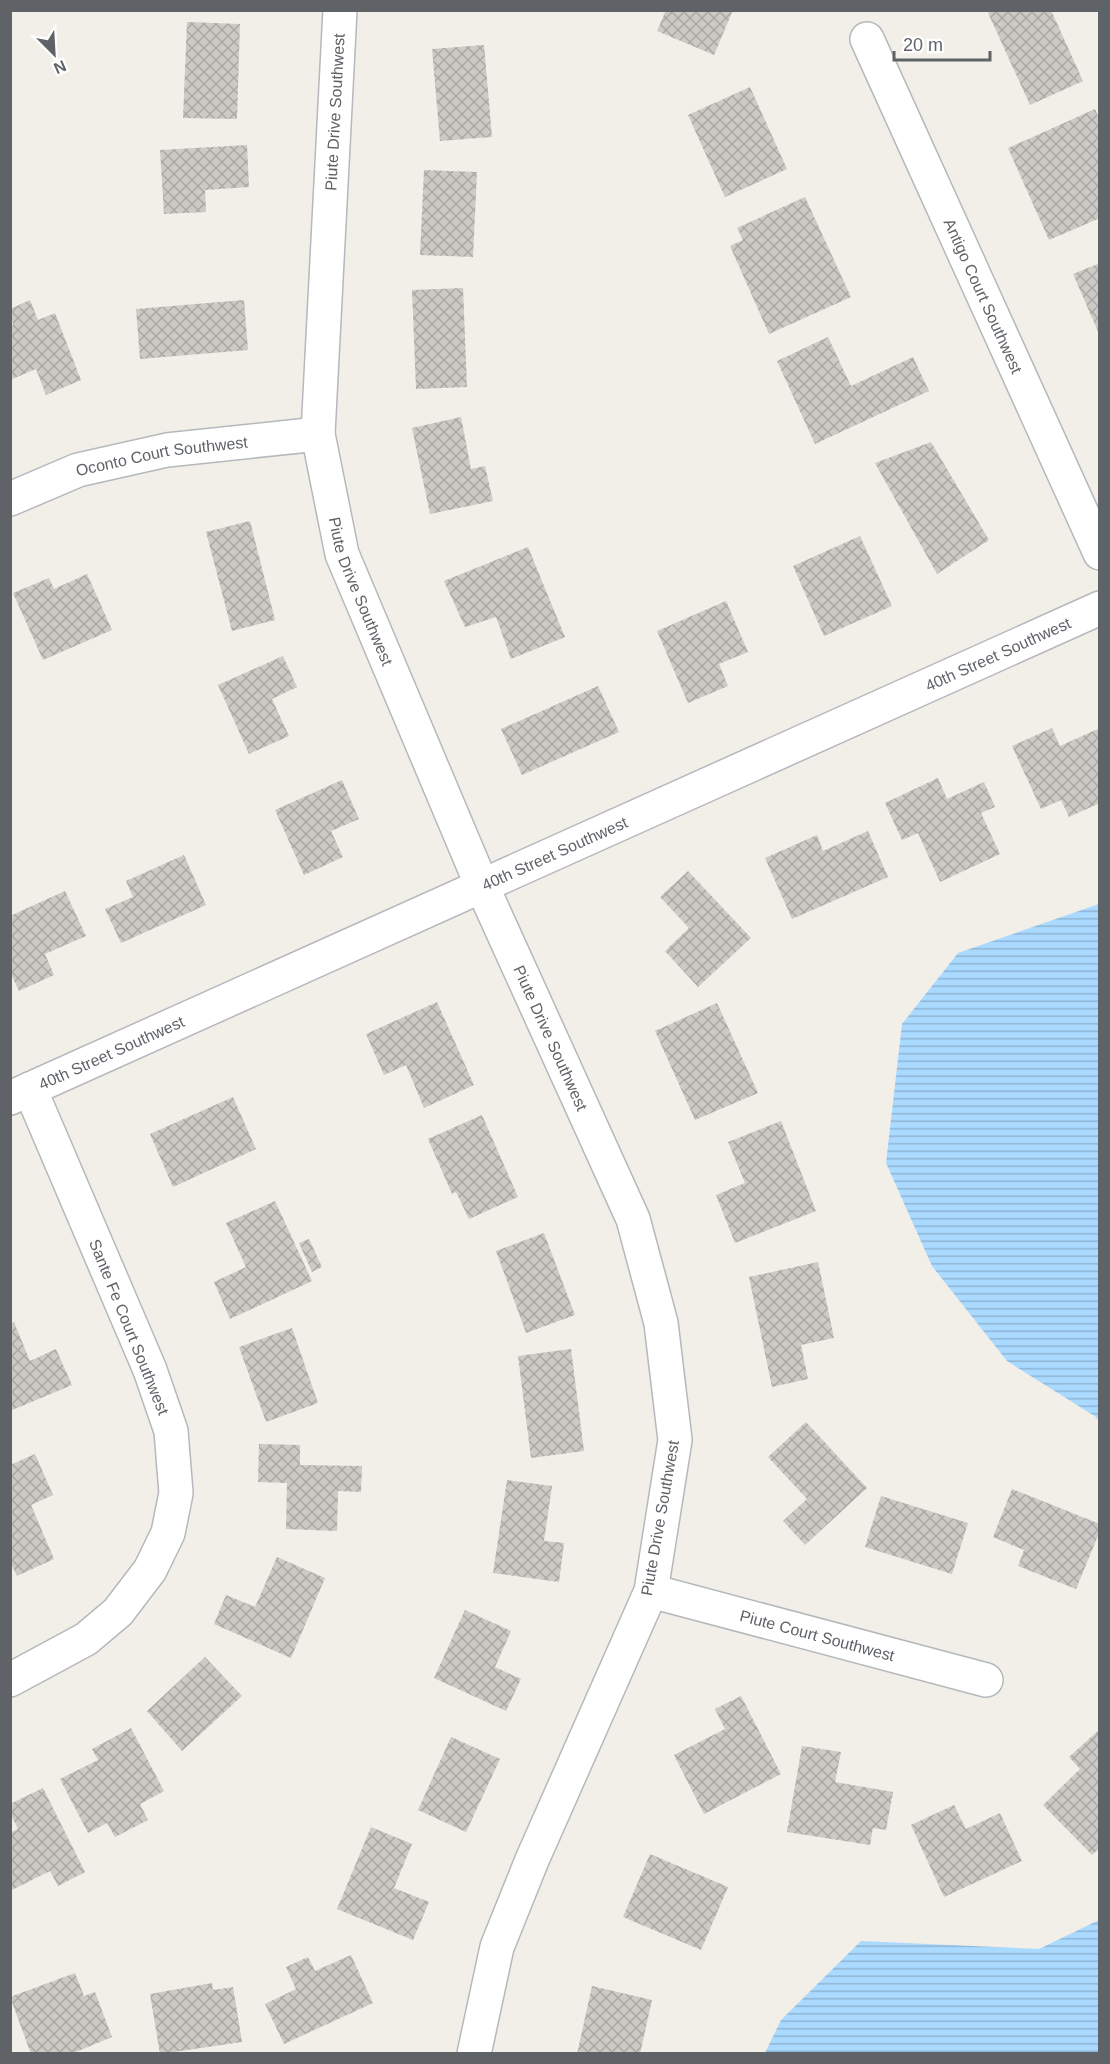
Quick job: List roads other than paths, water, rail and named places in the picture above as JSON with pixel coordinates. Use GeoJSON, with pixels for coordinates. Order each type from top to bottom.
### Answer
{"type":"FeatureCollection","features":[{"type":"Feature","properties":{"kind":"street","name":"Piute Drive Southwest"},"geometry":{"type":"LineString","coordinates":[[340,10],[318,434],[342,554],[482,886],[633,1220],[661,1323],[675,1440],[651,1591],[532,1860],[497,1947],[474,2054]]}},
{"type":"Feature","properties":{"kind":"street","name":"Antigo Court Southwest"},"geometry":{"type":"LineString","coordinates":[[867,39],[1100,553]]}},
{"type":"Feature","properties":{"kind":"street","name":"Oconto Court Southwest"},"geometry":{"type":"LineString","coordinates":[[10,499],[78,470],[167,450],[318,434]]}},
{"type":"Feature","properties":{"kind":"street","name":"40th Street Southwest"},"geometry":{"type":"LineString","coordinates":[[20,1093],[1100,608]]}},
{"type":"Feature","properties":{"kind":"street","name":"Sante Fe Court Southwest"},"geometry":{"type":"LineString","coordinates":[[10,1680],[86,1639],[118,1612],[150,1570],[168,1533],[176,1493],[171,1431],[150,1370],[20,1093]]}},
{"type":"Feature","properties":{"kind":"street","name":"Piute Court Southwest"},"geometry":{"type":"LineString","coordinates":[[651,1591],[986,1680]]}},
{"type":"Feature","properties":{"kind":"water"},"geometry":{"type":"Polygon","coordinates":[[[1100,904],[1099,1422],[1096,1417],[1007,1361],[932,1266],[886,1163],[902,1024],[958,953],[1100,904]]]}},
{"type":"Feature","properties":{"kind":"water"},"geometry":{"type":"Polygon","coordinates":[[[1099,1920],[1099,2053],[765,2053],[781,2020],[861,1941],[1039,1949],[1099,1920]]]}}]}
